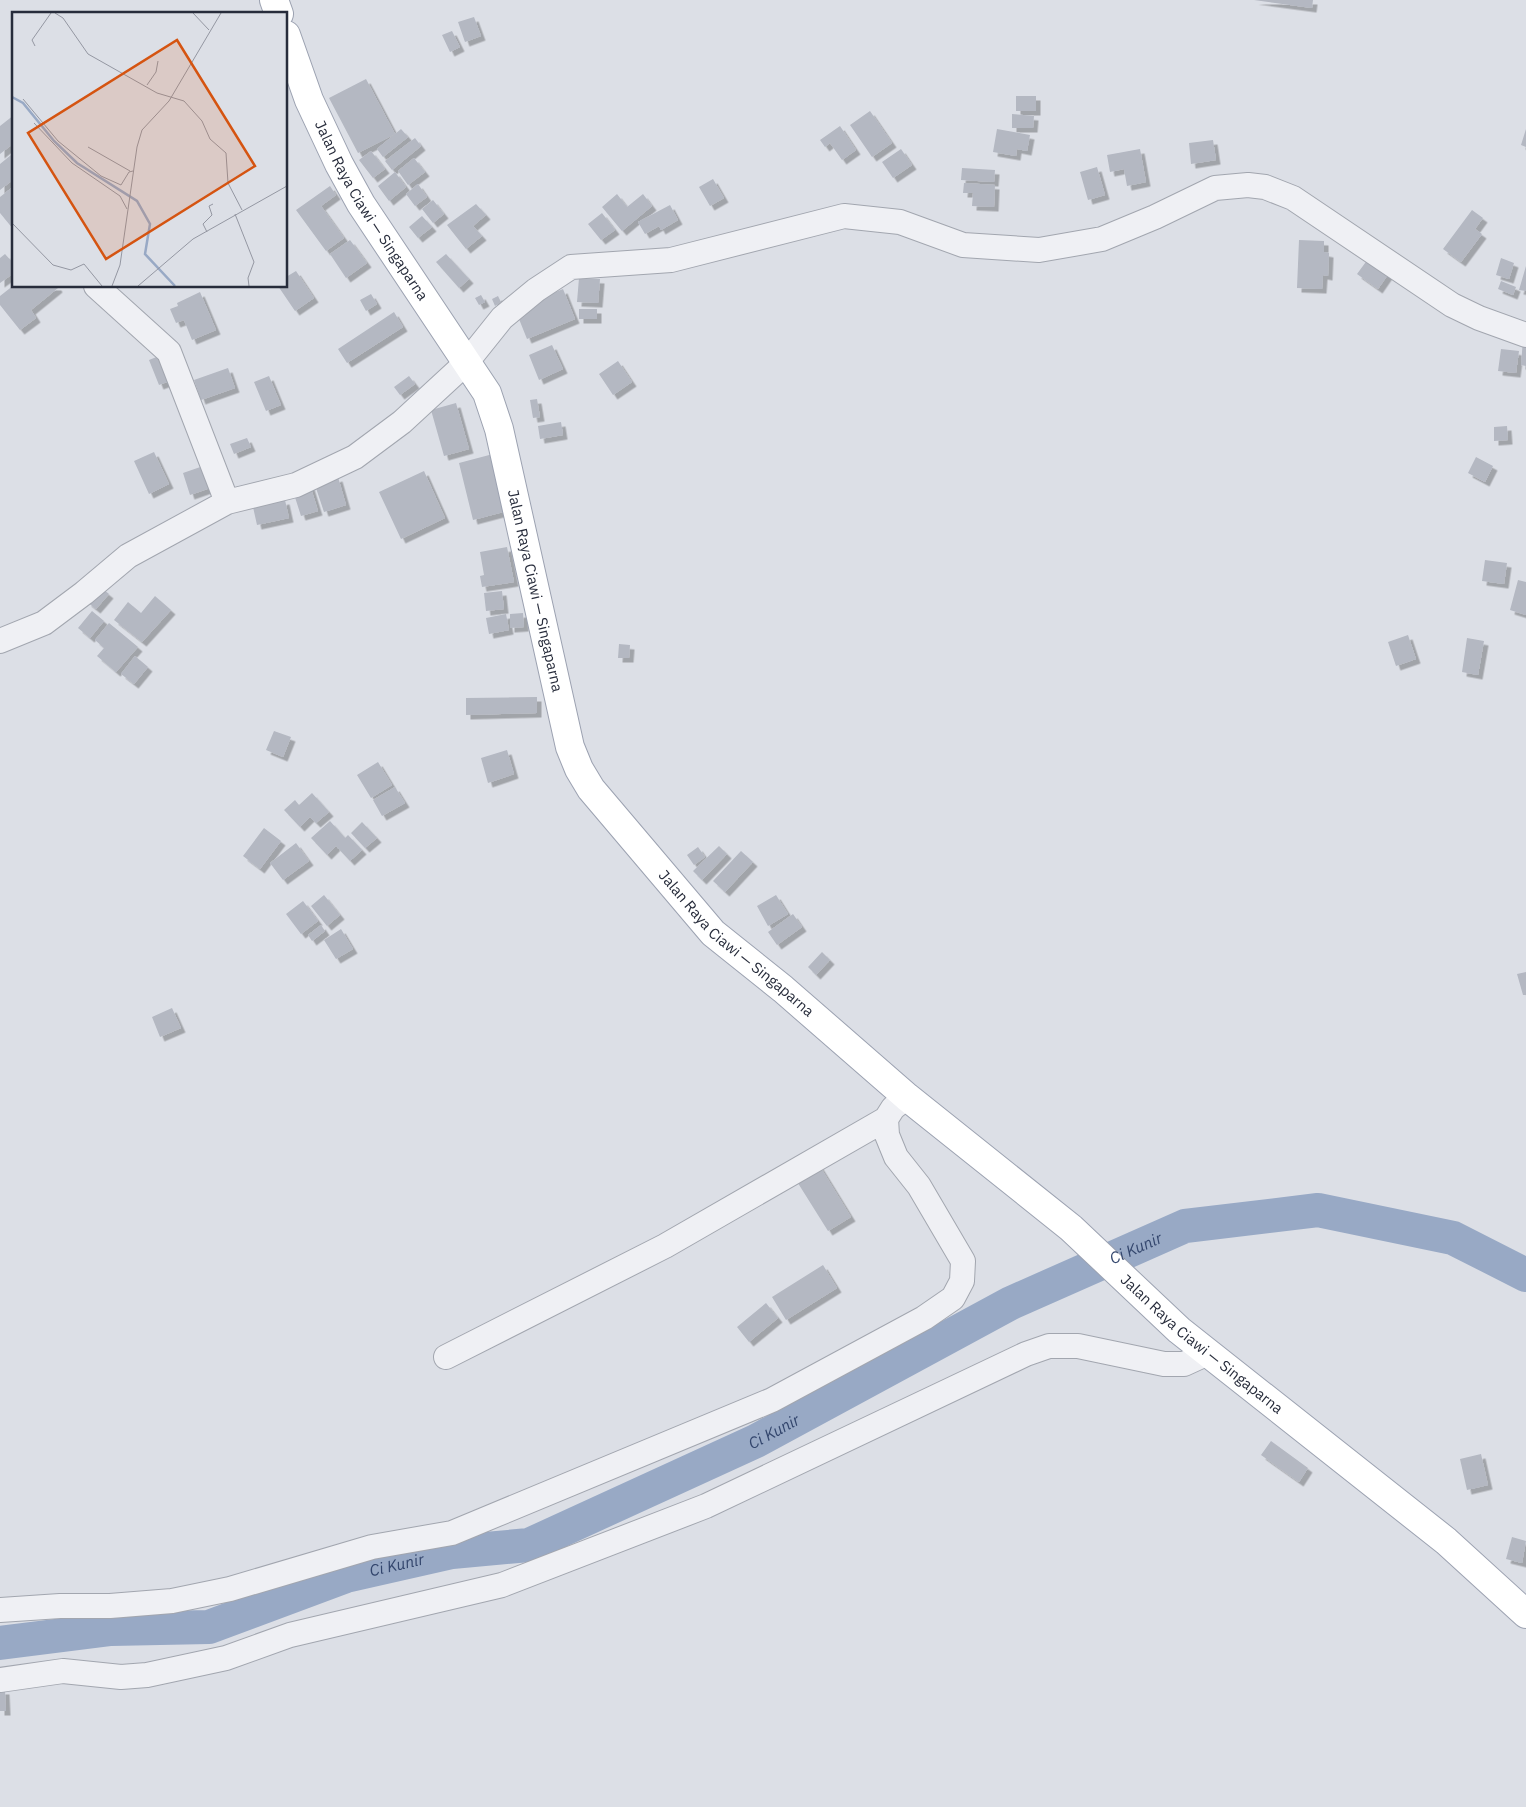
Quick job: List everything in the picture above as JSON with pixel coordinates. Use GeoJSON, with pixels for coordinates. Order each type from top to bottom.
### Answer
{"type":"FeatureCollection","features":[{"type":"Feature","properties":{"kind":"main road"},"geometry":{"type":"LineString","coordinates":[[274,0],[278,12]]}},
{"type":"Feature","properties":{"kind":"main road","name":"Jalan Raya Ciawi — Singaparna"},"geometry":{"type":"LineString","coordinates":[[288,42],[309,100],[361,204],[486,393],[499,429],[570,747],[579,769],[591,789],[713,933],[782,989],[907,1097],[1071,1228],[1179,1330],[1446,1541],[1526,1614]]}},
{"type":"Feature","properties":{"kind":"street"},"geometry":{"type":"LineString","coordinates":[[0,641],[44,623],[128,556],[226,502],[296,485],[354,457],[402,422],[466,363],[502,318],[536,290],[571,267],[671,260],[844,216],[900,222],[963,245],[1040,250],[1102,239],[1156,217],[1215,188],[1248,185],[1265,187],[1293,198],[1452,305],[1479,318],[1526,335]]}},
{"type":"Feature","properties":{"kind":"street"},"geometry":{"type":"LineString","coordinates":[[98,288],[169,352],[226,502]]}},
{"type":"Feature","properties":{"kind":"street"},"geometry":{"type":"LineString","coordinates":[[446,1357],[666,1246],[886,1120],[893,1108],[907,1097]]}},
{"type":"Feature","properties":{"kind":"street"},"geometry":{"type":"LineString","coordinates":[[0,1610],[60,1606],[110,1606],[172,1601],[238,1586],[372,1547],[452,1533],[772,1400],[861,1353],[924,1318],[946,1303],[953,1298],[962,1281],[963,1261],[919,1186],[896,1157],[886,1135],[886,1120]]}},
{"type":"Feature","properties":{"kind":"street"},"geometry":{"type":"LineString","coordinates":[[0,1680],[63,1671],[121,1677],[147,1675],[226,1658],[298,1633],[502,1585],[706,1506],[1026,1354],[1049,1346],[1078,1346],[1164,1364],[1184,1364],[1208,1353]]}},
{"type":"Feature","properties":{"kind":"building"},"geometry":{"type":"Polygon","coordinates":[[[1254,0],[1313,0],[1312,8],[1254,0]]]}},
{"type":"Feature","properties":{"kind":"building"},"geometry":{"type":"Polygon","coordinates":[[[474,17],[481,36],[465,42],[458,22],[474,17]]]}},
{"type":"Feature","properties":{"kind":"building"},"geometry":{"type":"Polygon","coordinates":[[[452,31],[460,47],[450,52],[442,35],[452,31]]]}},
{"type":"Feature","properties":{"kind":"building"},"geometry":{"type":"Polygon","coordinates":[[[366,79],[395,134],[358,153],[329,98],[366,79]]]}},
{"type":"Feature","properties":{"kind":"building"},"geometry":{"type":"Polygon","coordinates":[[[1016,96],[1036,96],[1036,111],[1016,111],[1016,96]]]}},
{"type":"Feature","properties":{"kind":"building"},"geometry":{"type":"Polygon","coordinates":[[[870,111],[892,143],[872,157],[850,125],[870,111]]]}},
{"type":"Feature","properties":{"kind":"building"},"geometry":{"type":"Polygon","coordinates":[[[1012,114],[1034,116],[1033,128],[1012,128],[1012,114]]]}},
{"type":"Feature","properties":{"kind":"building"},"geometry":{"type":"Polygon","coordinates":[[[12,117],[12,145],[0,154],[0,126],[12,117]]]}},
{"type":"Feature","properties":{"kind":"building"},"geometry":{"type":"Polygon","coordinates":[[[840,126],[856,150],[842,160],[830,143],[825,147],[820,140],[840,126]]]}},
{"type":"Feature","properties":{"kind":"building"},"geometry":{"type":"Polygon","coordinates":[[[401,129],[408,137],[383,157],[377,149],[401,129]]]}},
{"type":"Feature","properties":{"kind":"building"},"geometry":{"type":"Polygon","coordinates":[[[997,129],[1030,135],[1027,151],[1017,149],[1016,156],[993,152],[997,129]]]}},
{"type":"Feature","properties":{"kind":"building"},"geometry":{"type":"Polygon","coordinates":[[[1526,129],[1526,147],[1521,145],[1526,129]]]}},
{"type":"Feature","properties":{"kind":"building"},"geometry":{"type":"Polygon","coordinates":[[[415,138],[421,146],[392,170],[385,161],[415,138]]]}},
{"type":"Feature","properties":{"kind":"building"},"geometry":{"type":"Polygon","coordinates":[[[1213,140],[1216,160],[1191,164],[1189,143],[1213,140]]]}},
{"type":"Feature","properties":{"kind":"building"},"geometry":{"type":"Polygon","coordinates":[[[901,149],[912,165],[893,178],[882,162],[901,149]]]}},
{"type":"Feature","properties":{"kind":"building"},"geometry":{"type":"Polygon","coordinates":[[[1140,149],[1146,182],[1127,186],[1124,169],[1110,172],[1107,155],[1140,149]]]}},
{"type":"Feature","properties":{"kind":"building"},"geometry":{"type":"Polygon","coordinates":[[[371,151],[385,169],[373,178],[359,160],[371,151]]]}},
{"type":"Feature","properties":{"kind":"building"},"geometry":{"type":"Polygon","coordinates":[[[11,155],[12,156],[12,181],[0,190],[0,164],[11,155]]]}},
{"type":"Feature","properties":{"kind":"building"},"geometry":{"type":"Polygon","coordinates":[[[414,158],[425,172],[408,185],[398,171],[414,158]]]}},
{"type":"Feature","properties":{"kind":"building"},"geometry":{"type":"Polygon","coordinates":[[[1097,167],[1105,195],[1088,200],[1080,172],[1097,167]]]}},
{"type":"Feature","properties":{"kind":"building"},"geometry":{"type":"Polygon","coordinates":[[[962,168],[995,170],[994,182],[961,180],[962,168]]]}},
{"type":"Feature","properties":{"kind":"building"},"geometry":{"type":"Polygon","coordinates":[[[395,172],[406,187],[389,201],[378,186],[395,172]]]}},
{"type":"Feature","properties":{"kind":"building"},"geometry":{"type":"Polygon","coordinates":[[[713,179],[724,198],[710,206],[699,187],[713,179]]]}},
{"type":"Feature","properties":{"kind":"building"},"geometry":{"type":"Polygon","coordinates":[[[964,183],[995,185],[994,207],[972,206],[973,193],[963,193],[964,183]]]}},
{"type":"Feature","properties":{"kind":"building"},"geometry":{"type":"Polygon","coordinates":[[[418,184],[427,197],[415,206],[406,194],[418,184]]]}},
{"type":"Feature","properties":{"kind":"building"},"geometry":{"type":"Polygon","coordinates":[[[330,186],[336,195],[321,206],[344,238],[326,251],[296,210],[330,186]]]}},
{"type":"Feature","properties":{"kind":"building"},"geometry":{"type":"Polygon","coordinates":[[[12,188],[12,228],[0,213],[0,197],[12,188]]]}},
{"type":"Feature","properties":{"kind":"building"},"geometry":{"type":"Polygon","coordinates":[[[617,194],[627,207],[643,194],[652,206],[622,231],[602,207],[617,194]]]}},
{"type":"Feature","properties":{"kind":"building"},"geometry":{"type":"Polygon","coordinates":[[[433,200],[444,214],[433,223],[422,209],[433,200]]]}},
{"type":"Feature","properties":{"kind":"building"},"geometry":{"type":"Polygon","coordinates":[[[476,204],[486,215],[473,226],[482,236],[466,249],[447,225],[476,204]]]}},
{"type":"Feature","properties":{"kind":"building"},"geometry":{"type":"Polygon","coordinates":[[[670,205],[678,220],[661,230],[659,226],[645,234],[638,222],[670,205]]]}},
{"type":"Feature","properties":{"kind":"building"},"geometry":{"type":"Polygon","coordinates":[[[1472,210],[1483,218],[1475,229],[1482,234],[1461,262],[1443,249],[1472,210]]]}},
{"type":"Feature","properties":{"kind":"building"},"geometry":{"type":"Polygon","coordinates":[[[602,213],[615,230],[601,240],[588,224],[602,213]]]}},
{"type":"Feature","properties":{"kind":"building"},"geometry":{"type":"Polygon","coordinates":[[[422,216],[432,227],[418,238],[409,227],[422,216]]]}},
{"type":"Feature","properties":{"kind":"building"},"geometry":{"type":"Polygon","coordinates":[[[350,240],[367,263],[346,278],[330,254],[350,240]]]}},
{"type":"Feature","properties":{"kind":"building"},"geometry":{"type":"Polygon","coordinates":[[[1299,240],[1324,241],[1324,252],[1329,253],[1328,276],[1323,275],[1322,289],[1297,288],[1299,240]]]}},
{"type":"Feature","properties":{"kind":"building"},"geometry":{"type":"Polygon","coordinates":[[[5,254],[12,262],[12,274],[0,283],[0,258],[5,254]]]}},
{"type":"Feature","properties":{"kind":"building"},"geometry":{"type":"Polygon","coordinates":[[[446,254],[469,279],[459,288],[436,262],[446,254]]]}},
{"type":"Feature","properties":{"kind":"building"},"geometry":{"type":"Polygon","coordinates":[[[1501,258],[1514,263],[1509,279],[1496,275],[1501,258]]]}},
{"type":"Feature","properties":{"kind":"building"},"geometry":{"type":"Polygon","coordinates":[[[1368,259],[1389,273],[1378,289],[1357,274],[1368,259]]]}},
{"type":"Feature","properties":{"kind":"building"},"geometry":{"type":"Polygon","coordinates":[[[1526,266],[1526,291],[1519,290],[1526,266]]]}},
{"type":"Feature","properties":{"kind":"building"},"geometry":{"type":"Polygon","coordinates":[[[296,271],[314,298],[295,311],[279,288],[288,288],[288,276],[296,271]]]}},
{"type":"Feature","properties":{"kind":"building"},"geometry":{"type":"Polygon","coordinates":[[[579,278],[600,279],[598,303],[577,302],[579,278]]]}},
{"type":"Feature","properties":{"kind":"building"},"geometry":{"type":"Polygon","coordinates":[[[1501,281],[1516,287],[1513,295],[1498,289],[1501,281]]]}},
{"type":"Feature","properties":{"kind":"building"},"geometry":{"type":"Polygon","coordinates":[[[12,287],[58,288],[31,310],[36,318],[20,330],[0,305],[0,296],[12,287]]]}},
{"type":"Feature","properties":{"kind":"building"},"geometry":{"type":"Polygon","coordinates":[[[563,289],[575,319],[527,339],[515,309],[563,289]]]}},
{"type":"Feature","properties":{"kind":"building"},"geometry":{"type":"Polygon","coordinates":[[[200,292],[216,330],[192,340],[184,320],[176,323],[170,309],[178,306],[177,303],[200,292]]]}},
{"type":"Feature","properties":{"kind":"building"},"geometry":{"type":"Polygon","coordinates":[[[371,294],[377,304],[366,311],[360,300],[371,294]]]}},
{"type":"Feature","properties":{"kind":"building"},"geometry":{"type":"Polygon","coordinates":[[[481,295],[485,302],[479,305],[475,298],[481,295]]]}},
{"type":"Feature","properties":{"kind":"building"},"geometry":{"type":"Polygon","coordinates":[[[498,296],[501,302],[495,306],[492,299],[498,296]]]}},
{"type":"Feature","properties":{"kind":"building"},"geometry":{"type":"Polygon","coordinates":[[[579,309],[597,309],[597,319],[579,319],[579,309]]]}},
{"type":"Feature","properties":{"kind":"building"},"geometry":{"type":"Polygon","coordinates":[[[394,312],[403,327],[347,363],[338,349],[394,312]]]}},
{"type":"Feature","properties":{"kind":"building"},"geometry":{"type":"Polygon","coordinates":[[[1523,339],[1526,340],[1526,366],[1521,365],[1523,339]]]}},
{"type":"Feature","properties":{"kind":"building"},"geometry":{"type":"Polygon","coordinates":[[[552,345],[563,369],[539,380],[529,355],[552,345]]]}},
{"type":"Feature","properties":{"kind":"building"},"geometry":{"type":"Polygon","coordinates":[[[1501,349],[1519,351],[1516,373],[1498,371],[1501,349]]]}},
{"type":"Feature","properties":{"kind":"building"},"geometry":{"type":"Polygon","coordinates":[[[164,354],[175,379],[159,385],[149,360],[164,354]]]}},
{"type":"Feature","properties":{"kind":"building"},"geometry":{"type":"Polygon","coordinates":[[[618,361],[632,382],[613,395],[599,374],[618,361]]]}},
{"type":"Feature","properties":{"kind":"building"},"geometry":{"type":"Polygon","coordinates":[[[228,368],[235,388],[201,400],[194,380],[228,368]]]}},
{"type":"Feature","properties":{"kind":"building"},"geometry":{"type":"Polygon","coordinates":[[[269,376],[281,405],[266,411],[254,382],[269,376]]]}},
{"type":"Feature","properties":{"kind":"building"},"geometry":{"type":"Polygon","coordinates":[[[409,376],[415,384],[400,395],[394,387],[409,376]]]}},
{"type":"Feature","properties":{"kind":"building"},"geometry":{"type":"Polygon","coordinates":[[[537,399],[540,417],[533,418],[530,400],[537,399]]]}},
{"type":"Feature","properties":{"kind":"building"},"geometry":{"type":"Polygon","coordinates":[[[456,403],[469,449],[444,456],[431,410],[456,403]]]}},
{"type":"Feature","properties":{"kind":"building"},"geometry":{"type":"Polygon","coordinates":[[[561,422],[563,435],[540,439],[538,426],[561,422]]]}},
{"type":"Feature","properties":{"kind":"building"},"geometry":{"type":"Polygon","coordinates":[[[1507,426],[1508,440],[1494,441],[1494,427],[1507,426]]]}},
{"type":"Feature","properties":{"kind":"building"},"geometry":{"type":"Polygon","coordinates":[[[247,438],[251,447],[234,454],[230,444],[247,438]]]}},
{"type":"Feature","properties":{"kind":"building"},"geometry":{"type":"Polygon","coordinates":[[[154,452],[169,484],[149,494],[134,461],[154,452]]]}},
{"type":"Feature","properties":{"kind":"building"},"geometry":{"type":"Polygon","coordinates":[[[493,454],[507,511],[473,520],[459,463],[493,454]]]}},
{"type":"Feature","properties":{"kind":"building"},"geometry":{"type":"Polygon","coordinates":[[[1476,457],[1493,466],[1485,482],[1468,473],[1476,457]]]}},
{"type":"Feature","properties":{"kind":"building"},"geometry":{"type":"Polygon","coordinates":[[[209,464],[216,486],[190,495],[183,473],[209,464]]]}},
{"type":"Feature","properties":{"kind":"building"},"geometry":{"type":"Polygon","coordinates":[[[424,471],[445,518],[401,539],[379,492],[424,471]]]}},
{"type":"Feature","properties":{"kind":"building"},"geometry":{"type":"Polygon","coordinates":[[[338,477],[346,505],[324,512],[315,485],[338,477]]]}},
{"type":"Feature","properties":{"kind":"building"},"geometry":{"type":"Polygon","coordinates":[[[310,485],[318,511],[301,516],[293,491],[310,485]]]}},
{"type":"Feature","properties":{"kind":"building"},"geometry":{"type":"Polygon","coordinates":[[[285,500],[289,518],[257,525],[253,507],[285,500]]]}},
{"type":"Feature","properties":{"kind":"building"},"geometry":{"type":"Polygon","coordinates":[[[507,547],[514,582],[482,587],[480,576],[484,575],[480,552],[507,547]]]}},
{"type":"Feature","properties":{"kind":"building"},"geometry":{"type":"Polygon","coordinates":[[[1485,560],[1507,563],[1504,584],[1482,581],[1485,560]]]}},
{"type":"Feature","properties":{"kind":"building"},"geometry":{"type":"Polygon","coordinates":[[[1518,580],[1526,582],[1526,615],[1510,610],[1518,580]]]}},
{"type":"Feature","properties":{"kind":"building"},"geometry":{"type":"Polygon","coordinates":[[[99,586],[109,594],[96,609],[87,602],[99,586]]]}},
{"type":"Feature","properties":{"kind":"building"},"geometry":{"type":"Polygon","coordinates":[[[502,591],[504,609],[486,611],[484,593],[502,591]]]}},
{"type":"Feature","properties":{"kind":"building"},"geometry":{"type":"Polygon","coordinates":[[[155,596],[171,610],[142,642],[114,620],[128,602],[141,613],[155,596]]]}},
{"type":"Feature","properties":{"kind":"building"},"geometry":{"type":"Polygon","coordinates":[[[92,611],[104,621],[90,638],[78,628],[92,611]]]}},
{"type":"Feature","properties":{"kind":"building"},"geometry":{"type":"Polygon","coordinates":[[[523,613],[524,627],[510,628],[510,614],[523,613]]]}},
{"type":"Feature","properties":{"kind":"building"},"geometry":{"type":"Polygon","coordinates":[[[506,614],[509,630],[489,634],[486,618],[506,614]]]}},
{"type":"Feature","properties":{"kind":"building"},"geometry":{"type":"Polygon","coordinates":[[[109,623],[138,647],[116,672],[97,656],[104,648],[95,640],[109,623]]]}},
{"type":"Feature","properties":{"kind":"building"},"geometry":{"type":"Polygon","coordinates":[[[1408,635],[1416,659],[1396,666],[1388,642],[1408,635]]]}},
{"type":"Feature","properties":{"kind":"building"},"geometry":{"type":"Polygon","coordinates":[[[1467,638],[1484,641],[1478,675],[1462,672],[1467,638]]]}},
{"type":"Feature","properties":{"kind":"building"},"geometry":{"type":"Polygon","coordinates":[[[619,644],[630,645],[629,658],[618,658],[619,644]]]}},
{"type":"Feature","properties":{"kind":"building"},"geometry":{"type":"Polygon","coordinates":[[[135,656],[148,667],[134,684],[121,674],[135,656]]]}},
{"type":"Feature","properties":{"kind":"building"},"geometry":{"type":"Polygon","coordinates":[[[537,697],[537,713],[466,715],[466,698],[537,697]]]}},
{"type":"Feature","properties":{"kind":"building"},"geometry":{"type":"Polygon","coordinates":[[[274,731],[291,737],[283,757],[266,750],[274,731]]]}},
{"type":"Feature","properties":{"kind":"building"},"geometry":{"type":"Polygon","coordinates":[[[507,750],[514,774],[488,783],[481,758],[507,750]]]}},
{"type":"Feature","properties":{"kind":"building"},"geometry":{"type":"Polygon","coordinates":[[[378,762],[392,785],[371,798],[357,775],[378,762]]]}},
{"type":"Feature","properties":{"kind":"building"},"geometry":{"type":"Polygon","coordinates":[[[395,787],[405,803],[382,816],[373,800],[395,787]]]}},
{"type":"Feature","properties":{"kind":"building"},"geometry":{"type":"Polygon","coordinates":[[[312,793],[329,812],[316,823],[310,817],[300,827],[284,810],[295,800],[299,805],[312,793]]]}},
{"type":"Feature","properties":{"kind":"building"},"geometry":{"type":"Polygon","coordinates":[[[330,821],[345,838],[348,835],[362,850],[350,861],[336,846],[327,855],[311,838],[330,821]]]}},
{"type":"Feature","properties":{"kind":"building"},"geometry":{"type":"Polygon","coordinates":[[[362,822],[377,838],[365,848],[351,833],[362,822]]]}},
{"type":"Feature","properties":{"kind":"building"},"geometry":{"type":"Polygon","coordinates":[[[264,828],[281,841],[260,869],[243,856],[264,828]]]}},
{"type":"Feature","properties":{"kind":"building"},"geometry":{"type":"Polygon","coordinates":[[[296,843],[309,861],[283,880],[270,863],[296,843]]]}},
{"type":"Feature","properties":{"kind":"building"},"geometry":{"type":"Polygon","coordinates":[[[719,846],[727,854],[702,880],[693,871],[719,846]]]}},
{"type":"Feature","properties":{"kind":"building"},"geometry":{"type":"Polygon","coordinates":[[[698,847],[705,857],[694,865],[687,855],[698,847]]]}},
{"type":"Feature","properties":{"kind":"building"},"geometry":{"type":"Polygon","coordinates":[[[741,851],[753,862],[725,892],[713,881],[741,851]]]}},
{"type":"Feature","properties":{"kind":"building"},"geometry":{"type":"Polygon","coordinates":[[[324,895],[340,915],[327,926],[311,906],[324,895]]]}},
{"type":"Feature","properties":{"kind":"building"},"geometry":{"type":"Polygon","coordinates":[[[776,895],[788,914],[768,926],[757,906],[776,895]]]}},
{"type":"Feature","properties":{"kind":"building"},"geometry":{"type":"Polygon","coordinates":[[[303,901],[318,921],[301,934],[286,914],[303,901]]]}},
{"type":"Feature","properties":{"kind":"building"},"geometry":{"type":"Polygon","coordinates":[[[793,914],[802,927],[777,945],[768,932],[793,914]]]}},
{"type":"Feature","properties":{"kind":"building"},"geometry":{"type":"Polygon","coordinates":[[[321,925],[325,931],[312,941],[308,935],[321,925]]]}},
{"type":"Feature","properties":{"kind":"building"},"geometry":{"type":"Polygon","coordinates":[[[341,929],[353,949],[336,959],[324,940],[341,929]]]}},
{"type":"Feature","properties":{"kind":"building"},"geometry":{"type":"Polygon","coordinates":[[[822,952],[830,960],[816,975],[808,967],[822,952]]]}},
{"type":"Feature","properties":{"kind":"building"},"geometry":{"type":"Polygon","coordinates":[[[1526,972],[1526,995],[1523,995],[1517,974],[1526,972]]]}},
{"type":"Feature","properties":{"kind":"building"},"geometry":{"type":"Polygon","coordinates":[[[172,1008],[181,1028],[160,1037],[152,1017],[172,1008]]]}},
{"type":"Feature","properties":{"kind":"building"},"geometry":{"type":"Polygon","coordinates":[[[819,1165],[851,1217],[828,1231],[796,1180],[819,1165]]]}},
{"type":"Feature","properties":{"kind":"building"},"geometry":{"type":"Polygon","coordinates":[[[823,1265],[837,1288],[786,1320],[772,1297],[823,1265]]]}},
{"type":"Feature","properties":{"kind":"building"},"geometry":{"type":"Polygon","coordinates":[[[766,1303],[778,1318],[749,1342],[737,1327],[766,1303]]]}},
{"type":"Feature","properties":{"kind":"building"},"geometry":{"type":"Polygon","coordinates":[[[1271,1441],[1308,1468],[1299,1482],[1261,1455],[1271,1441]]]}},
{"type":"Feature","properties":{"kind":"building"},"geometry":{"type":"Polygon","coordinates":[[[1481,1454],[1488,1485],[1467,1490],[1460,1459],[1481,1454]]]}},
{"type":"Feature","properties":{"kind":"building"},"geometry":{"type":"Polygon","coordinates":[[[1512,1537],[1526,1541],[1522,1563],[1506,1559],[1512,1537]]]}},
{"type":"Feature","properties":{"kind":"building"},"geometry":{"type":"Polygon","coordinates":[[[0,1690],[5,1690],[6,1711],[0,1711],[0,1690]]]}},
{"type":"Feature","properties":{"kind":"waterway","name":"Ci Kunir"},"geometry":{"type":"LineString","coordinates":[[0,1643],[111,1629],[209,1627],[346,1576],[452,1552],[529,1545],[756,1441],[1011,1303],[1185,1226],[1318,1210],[1453,1238],[1526,1275]]}}]}
